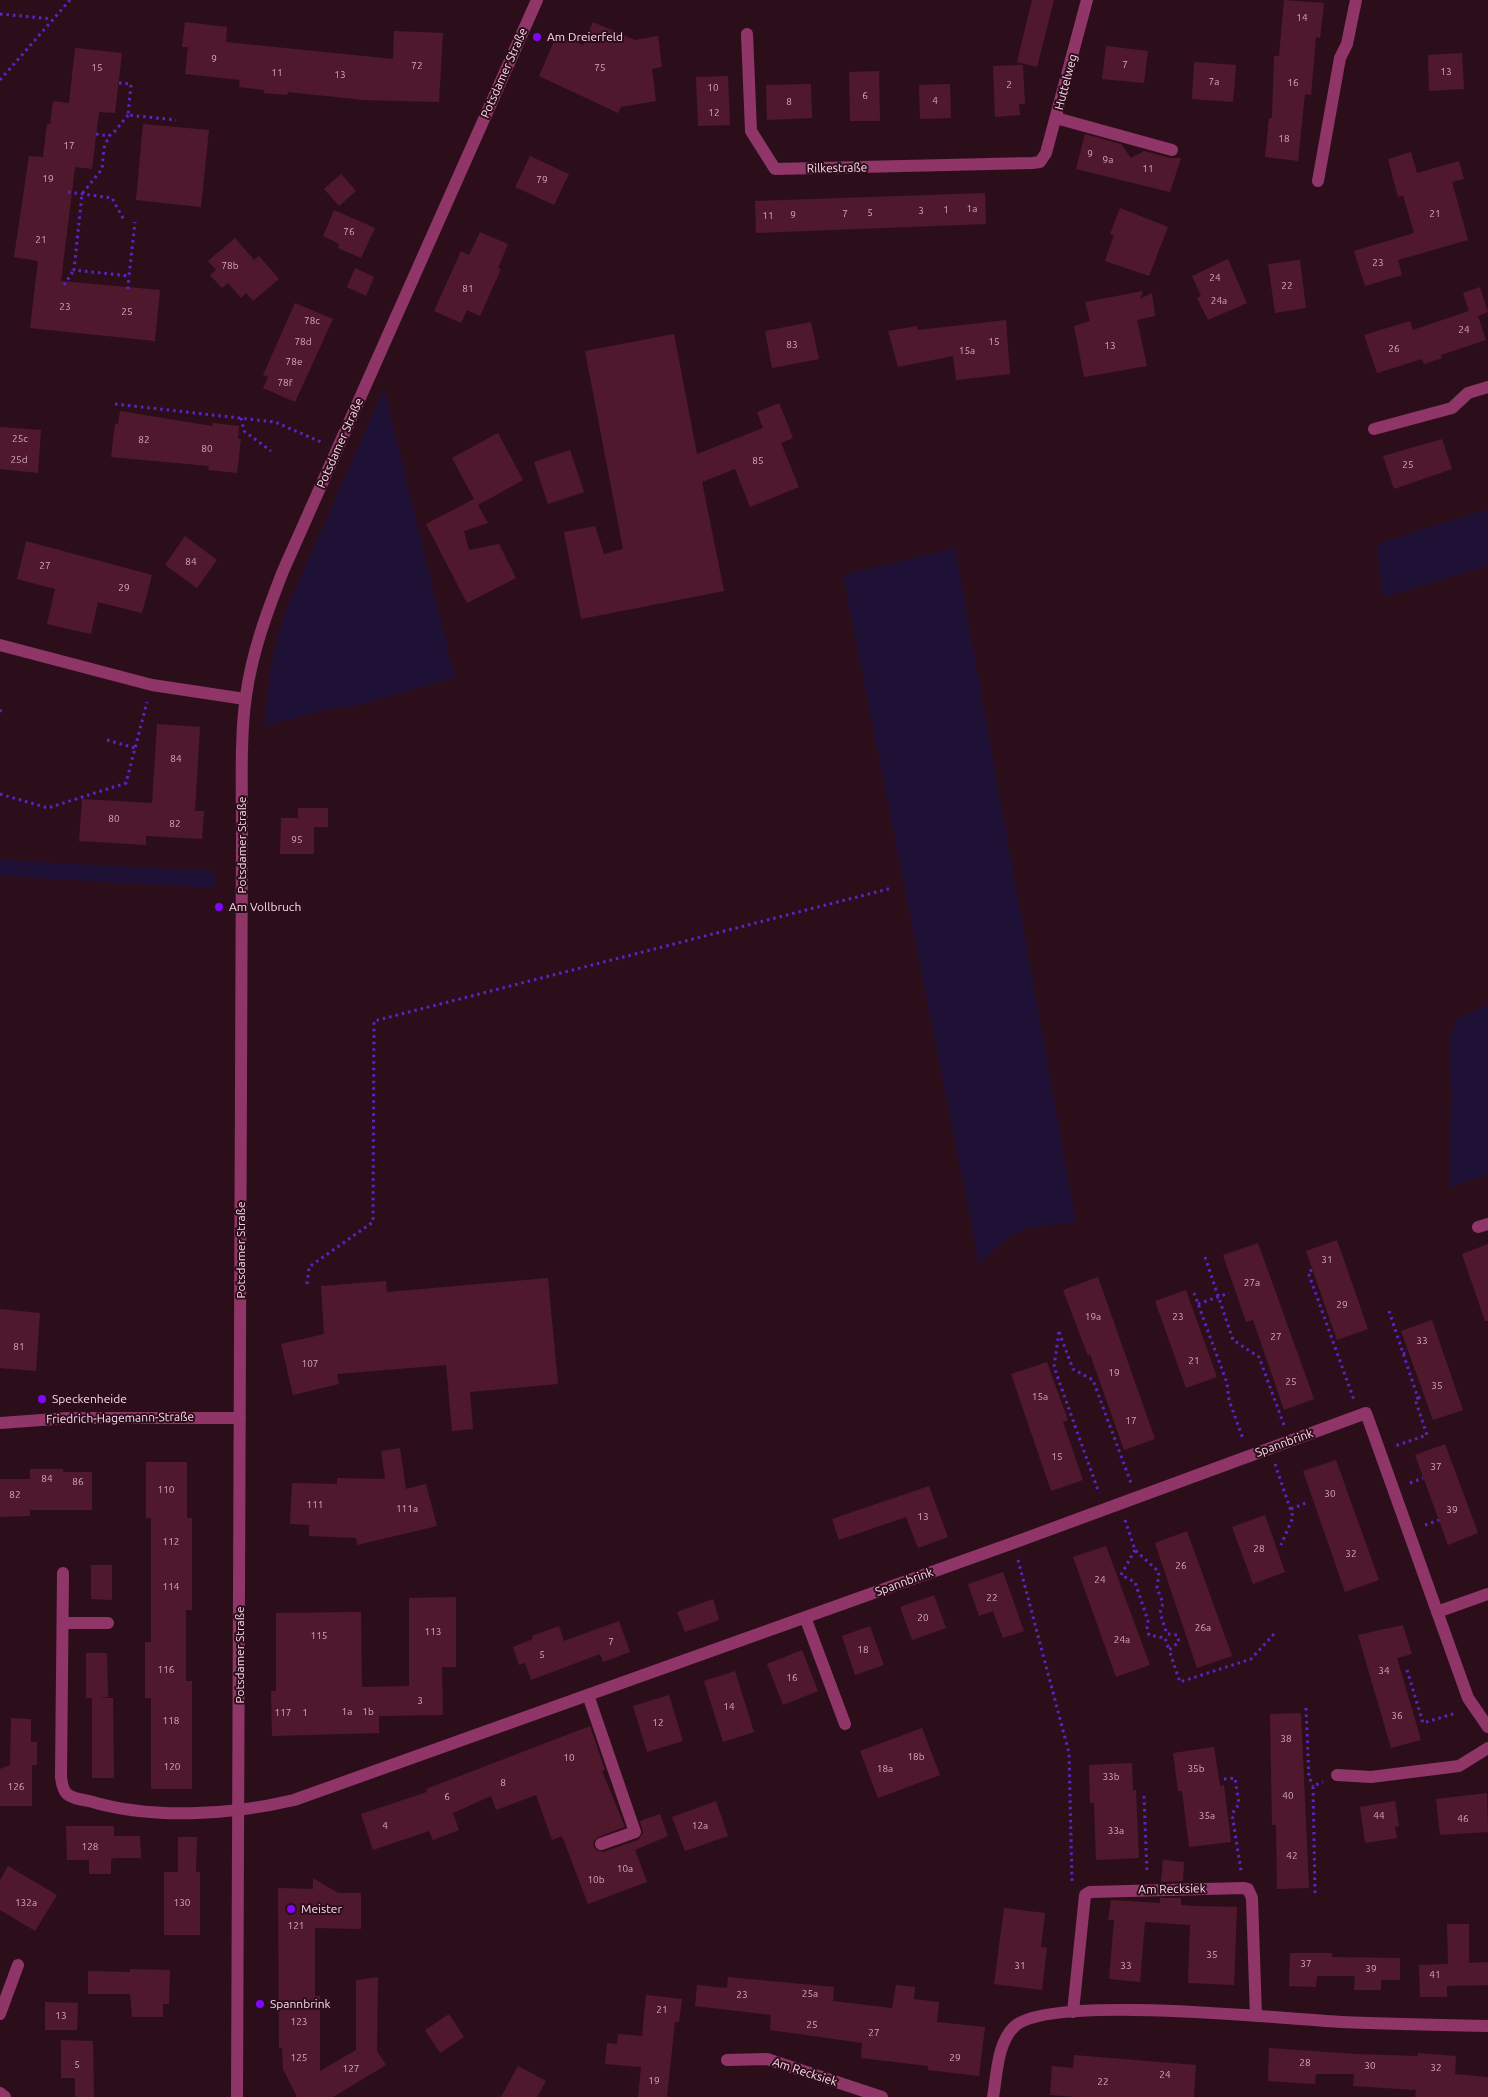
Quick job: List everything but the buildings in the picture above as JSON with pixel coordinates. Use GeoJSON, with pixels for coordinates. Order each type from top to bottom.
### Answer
{"type":"FeatureCollection","features":[{"type":"Feature","properties":{"kind":"street","name":"Potsdamer Straße"},"geometry":{"type":"LineString","coordinates":[[237,2097],[242,830],[246,699],[255,650],[267,610],[536,0]]}},
{"type":"Feature","properties":{"kind":"street","name":"Huttelweg"},"geometry":{"type":"LineString","coordinates":[[1040,162],[1046,153],[1087,0]]}},
{"type":"Feature","properties":{"kind":"street"},"geometry":{"type":"LineString","coordinates":[[1318,181],[1340,58],[1347,44],[1356,0]]}},
{"type":"Feature","properties":{"kind":"street","name":"Rilkestraße"},"geometry":{"type":"LineString","coordinates":[[747,34],[751,131],[775,169],[1040,162]]}},
{"type":"Feature","properties":{"kind":"street"},"geometry":{"type":"LineString","coordinates":[[1056,118],[1172,150]]}},
{"type":"Feature","properties":{"kind":"street"},"geometry":{"type":"LineString","coordinates":[[1374,429],[1452,408],[1468,393],[1488,387]]}},
{"type":"Feature","properties":{"kind":"street"},"geometry":{"type":"LineString","coordinates":[[0,645],[152,685],[246,699]]}},
{"type":"Feature","properties":{"kind":"street"},"geometry":{"type":"LineString","coordinates":[[1359,1416],[1366,1413],[1437,1612],[1474,1708],[1488,1727]]}},
{"type":"Feature","properties":{"kind":"street","name":"Spannbrink"},"geometry":{"type":"LineString","coordinates":[[239,1809],[294,1800],[1013,1543],[1359,1416]]}},
{"type":"Feature","properties":{"kind":"street","name":"Friedrich-Hagemann-Straße"},"geometry":{"type":"LineString","coordinates":[[0,1423],[69,1418],[240,1418]]}},
{"type":"Feature","properties":{"kind":"street"},"geometry":{"type":"LineString","coordinates":[[63,1573],[61,1777],[63,1789],[69,1796],[100,1805],[140,1811],[210,1812],[239,1809]]}},
{"type":"Feature","properties":{"kind":"street"},"geometry":{"type":"LineString","coordinates":[[1437,1612],[1488,1594]]}},
{"type":"Feature","properties":{"kind":"street"},"geometry":{"type":"LineString","coordinates":[[805,1617],[845,1724]]}},
{"type":"Feature","properties":{"kind":"street"},"geometry":{"type":"LineString","coordinates":[[63,1623],[108,1623]]}},
{"type":"Feature","properties":{"kind":"street"},"geometry":{"type":"LineString","coordinates":[[588,1695],[635,1832],[601,1844]]}},
{"type":"Feature","properties":{"kind":"street"},"geometry":{"type":"LineString","coordinates":[[1337,1775],[1371,1777],[1459,1766],[1488,1748]]}},
{"type":"Feature","properties":{"kind":"street"},"geometry":{"type":"LineString","coordinates":[[1243,1888],[1248,1890],[1252,1898],[1256,2016]]}},
{"type":"Feature","properties":{"kind":"street","name":"Am Recksiek"},"geometry":{"type":"LineString","coordinates":[[1083,1901],[1090,1892],[1243,1888]]}},
{"type":"Feature","properties":{"kind":"street"},"geometry":{"type":"LineString","coordinates":[[1072,2012],[1083,1901]]}},
{"type":"Feature","properties":{"kind":"street"},"geometry":{"type":"LineString","coordinates":[[0,2014],[18,1965]]}},
{"type":"Feature","properties":{"kind":"street"},"geometry":{"type":"LineString","coordinates":[[993,2097],[1002,2046],[1015,2025],[1028,2019],[1072,2012],[1180,2011],[1488,2026]]}},
{"type":"Feature","properties":{"kind":"street","name":"Am Recksiek"},"geometry":{"type":"LineString","coordinates":[[727,2060],[767,2060],[882,2097]]}},
{"type":"Feature","properties":{"kind":"street"},"geometry":{"type":"LineString","coordinates":[[0,2093],[5,2097]]}},
{"type":"Feature","properties":{"kind":"path"},"geometry":{"type":"LineString","coordinates":[[0,80],[70,0]]}},
{"type":"Feature","properties":{"kind":"path"},"geometry":{"type":"LineString","coordinates":[[0,14],[53,20]]}},
{"type":"Feature","properties":{"kind":"path"},"geometry":{"type":"LineString","coordinates":[[64,285],[74,270],[82,194],[102,169],[104,148],[109,136],[128,115],[131,84],[119,83]]}},
{"type":"Feature","properties":{"kind":"path"},"geometry":{"type":"LineString","coordinates":[[128,115],[176,120]]}},
{"type":"Feature","properties":{"kind":"path"},"geometry":{"type":"LineString","coordinates":[[96,134],[109,136]]}},
{"type":"Feature","properties":{"kind":"path"},"geometry":{"type":"LineString","coordinates":[[68,192],[112,198],[124,220]]}},
{"type":"Feature","properties":{"kind":"path"},"geometry":{"type":"LineString","coordinates":[[128,289],[135,222]]}},
{"type":"Feature","properties":{"kind":"path"},"geometry":{"type":"LineString","coordinates":[[74,270],[130,276]]}},
{"type":"Feature","properties":{"kind":"path"},"geometry":{"type":"LineString","coordinates":[[114,404],[275,422],[337,449]]}},
{"type":"Feature","properties":{"kind":"path"},"geometry":{"type":"LineString","coordinates":[[241,418],[244,431],[272,452]]}},
{"type":"Feature","properties":{"kind":"path"},"geometry":{"type":"LineString","coordinates":[[0,794],[48,808],[126,783],[152,685]]}},
{"type":"Feature","properties":{"kind":"path"},"geometry":{"type":"LineString","coordinates":[[107,740],[135,748]]}},
{"type":"Feature","properties":{"kind":"path"},"geometry":{"type":"LineString","coordinates":[[307,1284],[309,1267],[373,1222],[374,1021],[892,888]]}},
{"type":"Feature","properties":{"kind":"path"},"geometry":{"type":"LineString","coordinates":[[1205,1257],[1233,1340],[1259,1356],[1290,1441]]}},
{"type":"Feature","properties":{"kind":"path"},"geometry":{"type":"LineString","coordinates":[[1312,1270],[1308,1272],[1359,1416]]}},
{"type":"Feature","properties":{"kind":"path"},"geometry":{"type":"LineString","coordinates":[[1194,1293],[1227,1383],[1229,1400],[1249,1456]]}},
{"type":"Feature","properties":{"kind":"path"},"geometry":{"type":"LineString","coordinates":[[1198,1304],[1229,1293]]}},
{"type":"Feature","properties":{"kind":"path"},"geometry":{"type":"LineString","coordinates":[[1389,1312],[1418,1398]]}},
{"type":"Feature","properties":{"kind":"path"},"geometry":{"type":"LineString","coordinates":[[1324,1316],[1328,1314]]}},
{"type":"Feature","properties":{"kind":"path"},"geometry":{"type":"LineString","coordinates":[[1105,1509],[1054,1367],[1059,1332],[1073,1369],[1093,1380],[1136,1497]]}},
{"type":"Feature","properties":{"kind":"path"},"geometry":{"type":"LineString","coordinates":[[1403,1354],[1408,1352]]}},
{"type":"Feature","properties":{"kind":"path"},"geometry":{"type":"LineString","coordinates":[[1379,1451],[1427,1435],[1415,1399],[1424,1396]]}},
{"type":"Feature","properties":{"kind":"path"},"geometry":{"type":"LineString","coordinates":[[1270,1448],[1293,1517],[1280,1545]]}},
{"type":"Feature","properties":{"kind":"path"},"geometry":{"type":"LineString","coordinates":[[1291,1509],[1308,1502]]}},
{"type":"Feature","properties":{"kind":"path"},"geometry":{"type":"LineString","coordinates":[[1120,1503],[1135,1550],[1158,1572],[1157,1588],[1162,1603],[1160,1613],[1168,1634],[1176,1635],[1179,1642],[1169,1650]]}},
{"type":"Feature","properties":{"kind":"path"},"geometry":{"type":"LineString","coordinates":[[1013,1543],[1069,1752],[1071,1882],[1083,1901]]}},
{"type":"Feature","properties":{"kind":"path"},"geometry":{"type":"LineString","coordinates":[[1135,1550],[1121,1575],[1135,1582],[1148,1620],[1149,1636],[1165,1638],[1180,1682],[1251,1659],[1274,1634]]}},
{"type":"Feature","properties":{"kind":"path"},"geometry":{"type":"LineString","coordinates":[[1407,1670],[1422,1723],[1474,1708]]}},
{"type":"Feature","properties":{"kind":"path"},"geometry":{"type":"LineString","coordinates":[[1306,1708],[1309,1777],[1313,1786],[1315,1893]]}},
{"type":"Feature","properties":{"kind":"path"},"geometry":{"type":"LineString","coordinates":[[1313,1786],[1337,1775]]}},
{"type":"Feature","properties":{"kind":"path"},"geometry":{"type":"LineString","coordinates":[[1224,1779],[1235,1778],[1239,1804],[1232,1814],[1243,1888]]}},
{"type":"Feature","properties":{"kind":"path"},"geometry":{"type":"LineString","coordinates":[[1144,1796],[1147,1890]]}},
{"type":"Feature","properties":{"kind":"shaded area"},"geometry":{"type":"Polygon","coordinates":[[[384,389],[455,678],[359,705],[329,709],[265,726],[270,670],[284,615],[384,389]]]}},
{"type":"Feature","properties":{"kind":"shaded area"},"geometry":{"type":"Polygon","coordinates":[[[1488,509],[1488,566],[1383,597],[1377,544],[1488,509]]]}},
{"type":"Feature","properties":{"kind":"shaded area"},"geometry":{"type":"Polygon","coordinates":[[[955,548],[1076,1222],[1026,1228],[1007,1239],[979,1263],[843,575],[955,548]]]}},
{"type":"Feature","properties":{"kind":"shaded area"},"geometry":{"type":"Polygon","coordinates":[[[0,860],[216,871],[216,888],[0,876],[0,860]]]}},
{"type":"Feature","properties":{"kind":"shaded area"},"geometry":{"type":"Polygon","coordinates":[[[1488,1004],[1488,1174],[1449,1188],[1450,1038],[1457,1019],[1488,1004]]]}},
{"type":"Feature","properties":{"kind":"place","name":"Am Dreierfeld"},"geometry":{"type":"Point","coordinates":[537,37]}},
{"type":"Feature","properties":{"kind":"place","name":"Am Vollbruch"},"geometry":{"type":"Point","coordinates":[219,907]}},
{"type":"Feature","properties":{"kind":"place","name":"Speckenheide"},"geometry":{"type":"Point","coordinates":[42,1399]}},
{"type":"Feature","properties":{"kind":"place","name":"Meister"},"geometry":{"type":"Point","coordinates":[291,1909]}},
{"type":"Feature","properties":{"kind":"place","name":"Spannbrink"},"geometry":{"type":"Point","coordinates":[260,2004]}}]}
